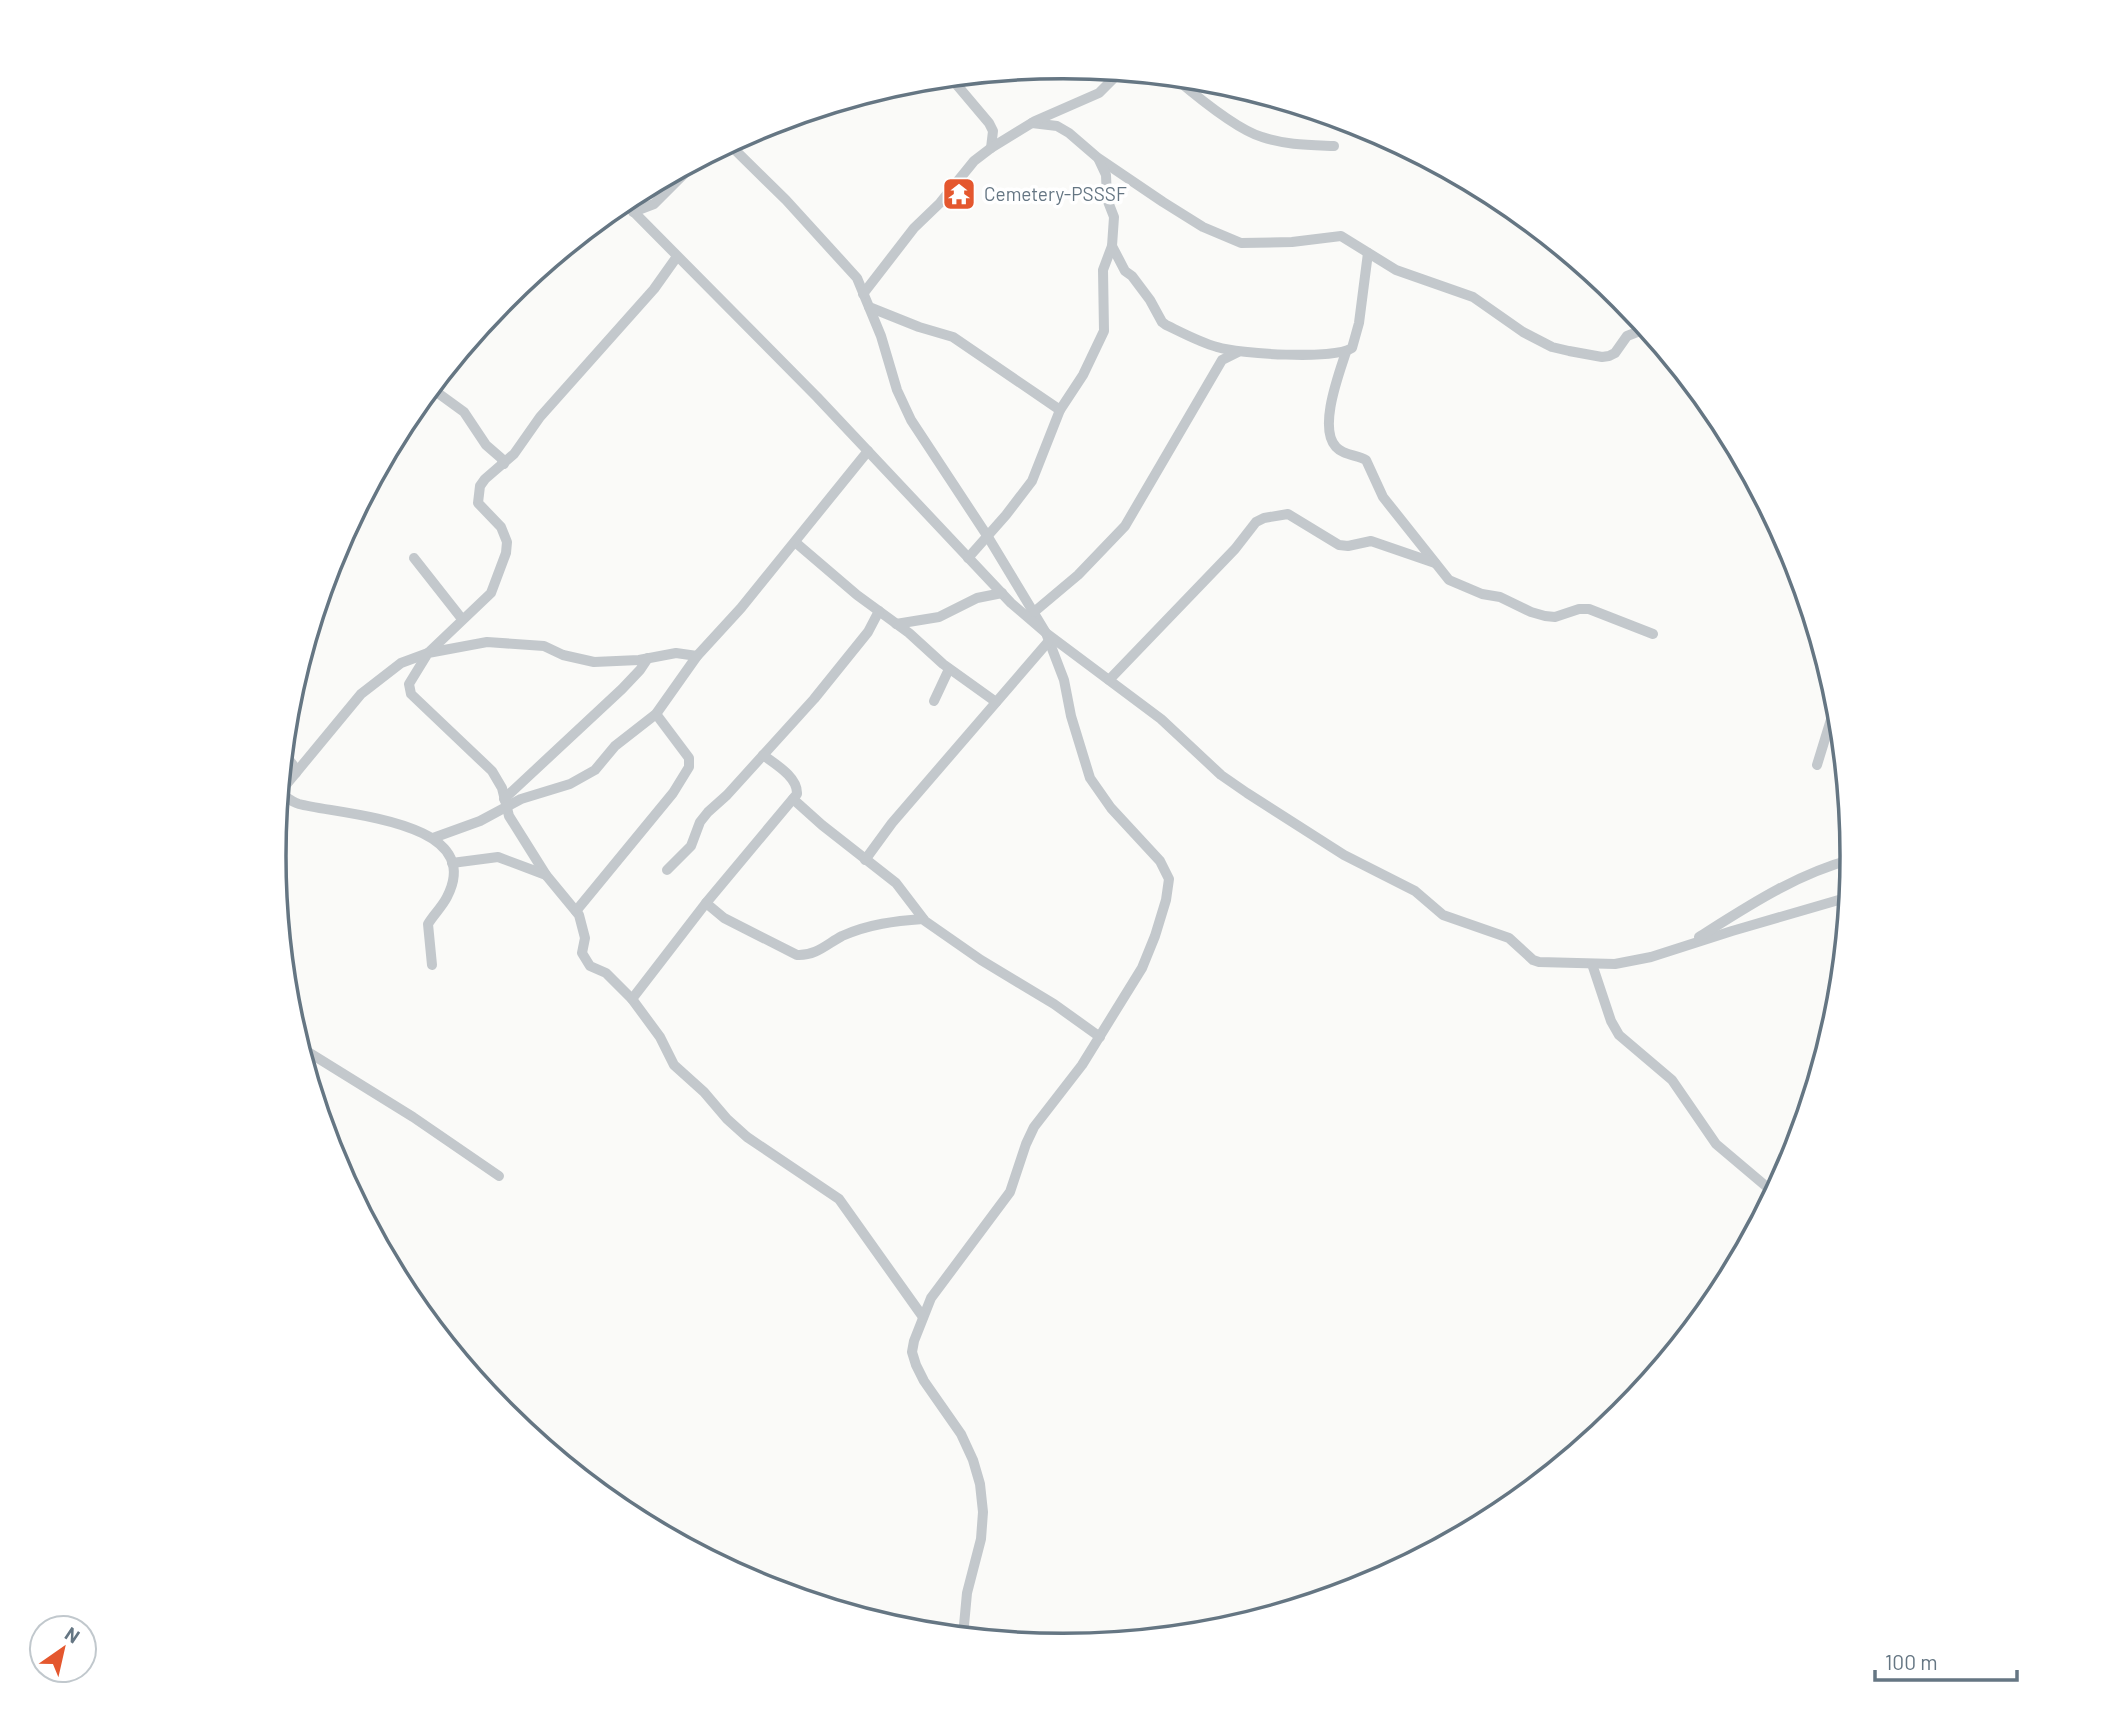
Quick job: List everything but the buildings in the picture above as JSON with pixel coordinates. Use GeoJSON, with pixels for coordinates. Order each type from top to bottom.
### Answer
{"type":"FeatureCollection","features":[{"type":"Feature","properties":{"kind":"street"},"geometry":{"type":"LineString","coordinates":[[863,294],[914,228],[940,203],[974,161],[1032,123],[1099,93],[1111,80]]}},
{"type":"Feature","properties":{"kind":"street"},"geometry":{"type":"LineString","coordinates":[[958,86],[989,123],[993,131],[991,148]]}},
{"type":"Feature","properties":{"kind":"street"},"geometry":{"type":"LineString","coordinates":[[1190,90],[1256,135],[1290,143],[1334,146]]}},
{"type":"Feature","properties":{"kind":"street"},"geometry":{"type":"LineString","coordinates":[[1032,123],[1057,126],[1069,132],[1098,158],[1190,219],[1241,243],[1292,242],[1341,236],[1408,275],[1474,298],[1523,332],[1552,347],[1569,351],[1609,356],[1615,353],[1627,336],[1637,332]]}},
{"type":"Feature","properties":{"kind":"street"},"geometry":{"type":"LineString","coordinates":[[737,151],[850,269],[881,335],[897,390],[911,420],[988,537],[1047,637],[1064,680],[1071,716],[1090,778],[1111,808],[1160,862],[1169,879],[1164,908],[1142,968],[1083,1065],[1034,1127],[1010,1192],[931,1298],[912,1352],[924,1381],[961,1434],[980,1484],[983,1512],[981,1539],[967,1593],[964,1627]]}},
{"type":"Feature","properties":{"kind":"street"},"geometry":{"type":"LineString","coordinates":[[968,558],[1032,481],[1060,411],[1083,375],[1104,331],[1103,271],[1112,246],[1114,218],[1107,199],[1106,174],[1098,158]]}},
{"type":"Feature","properties":{"kind":"street"},"geometry":{"type":"LineString","coordinates":[[675,183],[654,204],[632,212],[817,397],[1002,593],[1047,637],[1161,719],[1221,775],[1344,855],[1415,891],[1443,915],[1509,938],[1539,962],[1615,964],[1651,957],[1839,900]]}},
{"type":"Feature","properties":{"kind":"street"},"geometry":{"type":"LineString","coordinates":[[1112,246],[1125,271],[1150,300],[1163,324],[1215,347],[1307,355],[1346,352],[1352,348],[1359,323],[1368,253]]}},
{"type":"Feature","properties":{"kind":"street"},"geometry":{"type":"LineString","coordinates":[[676,258],[654,289],[540,417],[504,464],[480,486],[478,503],[505,533],[506,554],[491,593],[428,653],[409,684],[411,694],[492,771],[502,788],[509,816],[561,897],[576,911],[583,925],[585,938],[582,955],[590,966],[606,973],[632,999],[660,1037],[674,1065],[704,1092],[727,1119],[747,1137],[839,1199],[923,1317]]}},
{"type":"Feature","properties":{"kind":"street"},"geometry":{"type":"LineString","coordinates":[[869,307],[953,337],[1060,411]]}},
{"type":"Feature","properties":{"kind":"street"},"geometry":{"type":"LineString","coordinates":[[1034,612],[1078,575],[1125,526],[1222,360],[1240,351]]}},
{"type":"Feature","properties":{"kind":"street"},"geometry":{"type":"LineString","coordinates":[[1346,352],[1333,391],[1329,430],[1331,439],[1341,451],[1366,460],[1383,497],[1449,580],[1482,594],[1500,597],[1531,612],[1555,617],[1579,609],[1589,609],[1653,634]]}},
{"type":"Feature","properties":{"kind":"street"},"geometry":{"type":"LineString","coordinates":[[439,393],[464,412],[486,445],[504,464]]}},
{"type":"Feature","properties":{"kind":"street"},"geometry":{"type":"LineString","coordinates":[[505,803],[570,784],[593,772],[615,746],[656,714],[697,656],[741,608],[868,452]]}},
{"type":"Feature","properties":{"kind":"street"},"geometry":{"type":"LineString","coordinates":[[1109,680],[1264,517],[1288,514],[1339,545],[1348,546],[1371,541],[1435,563]]}},
{"type":"Feature","properties":{"kind":"street"},"geometry":{"type":"LineString","coordinates":[[795,542],[949,668],[996,702]]}},
{"type":"Feature","properties":{"kind":"street"},"geometry":{"type":"LineString","coordinates":[[414,558],[462,619]]}},
{"type":"Feature","properties":{"kind":"street"},"geometry":{"type":"LineString","coordinates":[[896,624],[939,617],[977,598],[1002,593]]}},
{"type":"Feature","properties":{"kind":"street"},"geometry":{"type":"LineString","coordinates":[[667,870],[691,846],[708,812],[814,699],[869,632],[879,611]]}},
{"type":"Feature","properties":{"kind":"street"},"geometry":{"type":"LineString","coordinates":[[865,860],[892,823],[996,702],[1047,637]]}},
{"type":"Feature","properties":{"kind":"street"},"geometry":{"type":"LineString","coordinates":[[291,779],[361,694],[401,663],[428,653],[487,642],[544,646],[563,655],[594,662],[676,653],[697,656]]}},
{"type":"Feature","properties":{"kind":"street"},"geometry":{"type":"LineString","coordinates":[[433,838],[480,821],[505,803],[622,689],[648,658]]}},
{"type":"Feature","properties":{"kind":"street"},"geometry":{"type":"LineString","coordinates":[[934,701],[949,668]]}},
{"type":"Feature","properties":{"kind":"street"},"geometry":{"type":"LineString","coordinates":[[576,911],[673,793],[690,767],[689,758],[656,714]]}},
{"type":"Feature","properties":{"kind":"street"},"geometry":{"type":"LineString","coordinates":[[1817,765],[1829,725]]}},
{"type":"Feature","properties":{"kind":"street"},"geometry":{"type":"LineString","coordinates":[[632,999],[706,903],[797,793],[797,786],[763,755]]}},
{"type":"Feature","properties":{"kind":"street"},"geometry":{"type":"LineString","coordinates":[[292,764],[296,773]]}},
{"type":"Feature","properties":{"kind":"street"},"geometry":{"type":"LineString","coordinates":[[289,797],[300,804],[343,814],[376,817],[433,838],[452,863],[454,874],[448,896],[428,924],[432,965]]}},
{"type":"Feature","properties":{"kind":"street"},"geometry":{"type":"LineString","coordinates":[[793,799],[903,890],[923,919],[1100,1037]]}},
{"type":"Feature","properties":{"kind":"street"},"geometry":{"type":"LineString","coordinates":[[452,863],[498,857],[546,875]]}},
{"type":"Feature","properties":{"kind":"street"},"geometry":{"type":"LineString","coordinates":[[1685,946],[1785,885],[1841,863]]}},
{"type":"Feature","properties":{"kind":"street"},"geometry":{"type":"LineString","coordinates":[[706,903],[724,918],[797,955],[806,956],[841,937],[876,924],[923,919]]}},
{"type":"Feature","properties":{"kind":"street"},"geometry":{"type":"LineString","coordinates":[[1592,964],[1611,1021],[1619,1035],[1672,1080],[1716,1144],[1767,1187]]}},
{"type":"Feature","properties":{"kind":"street"},"geometry":{"type":"LineString","coordinates":[[312,1055],[499,1176]]}},
{"type":"Feature","properties":{"kind":"place","name":"Cemetery-PSSSF"},"geometry":{"type":"Point","coordinates":[959,194]}}]}
